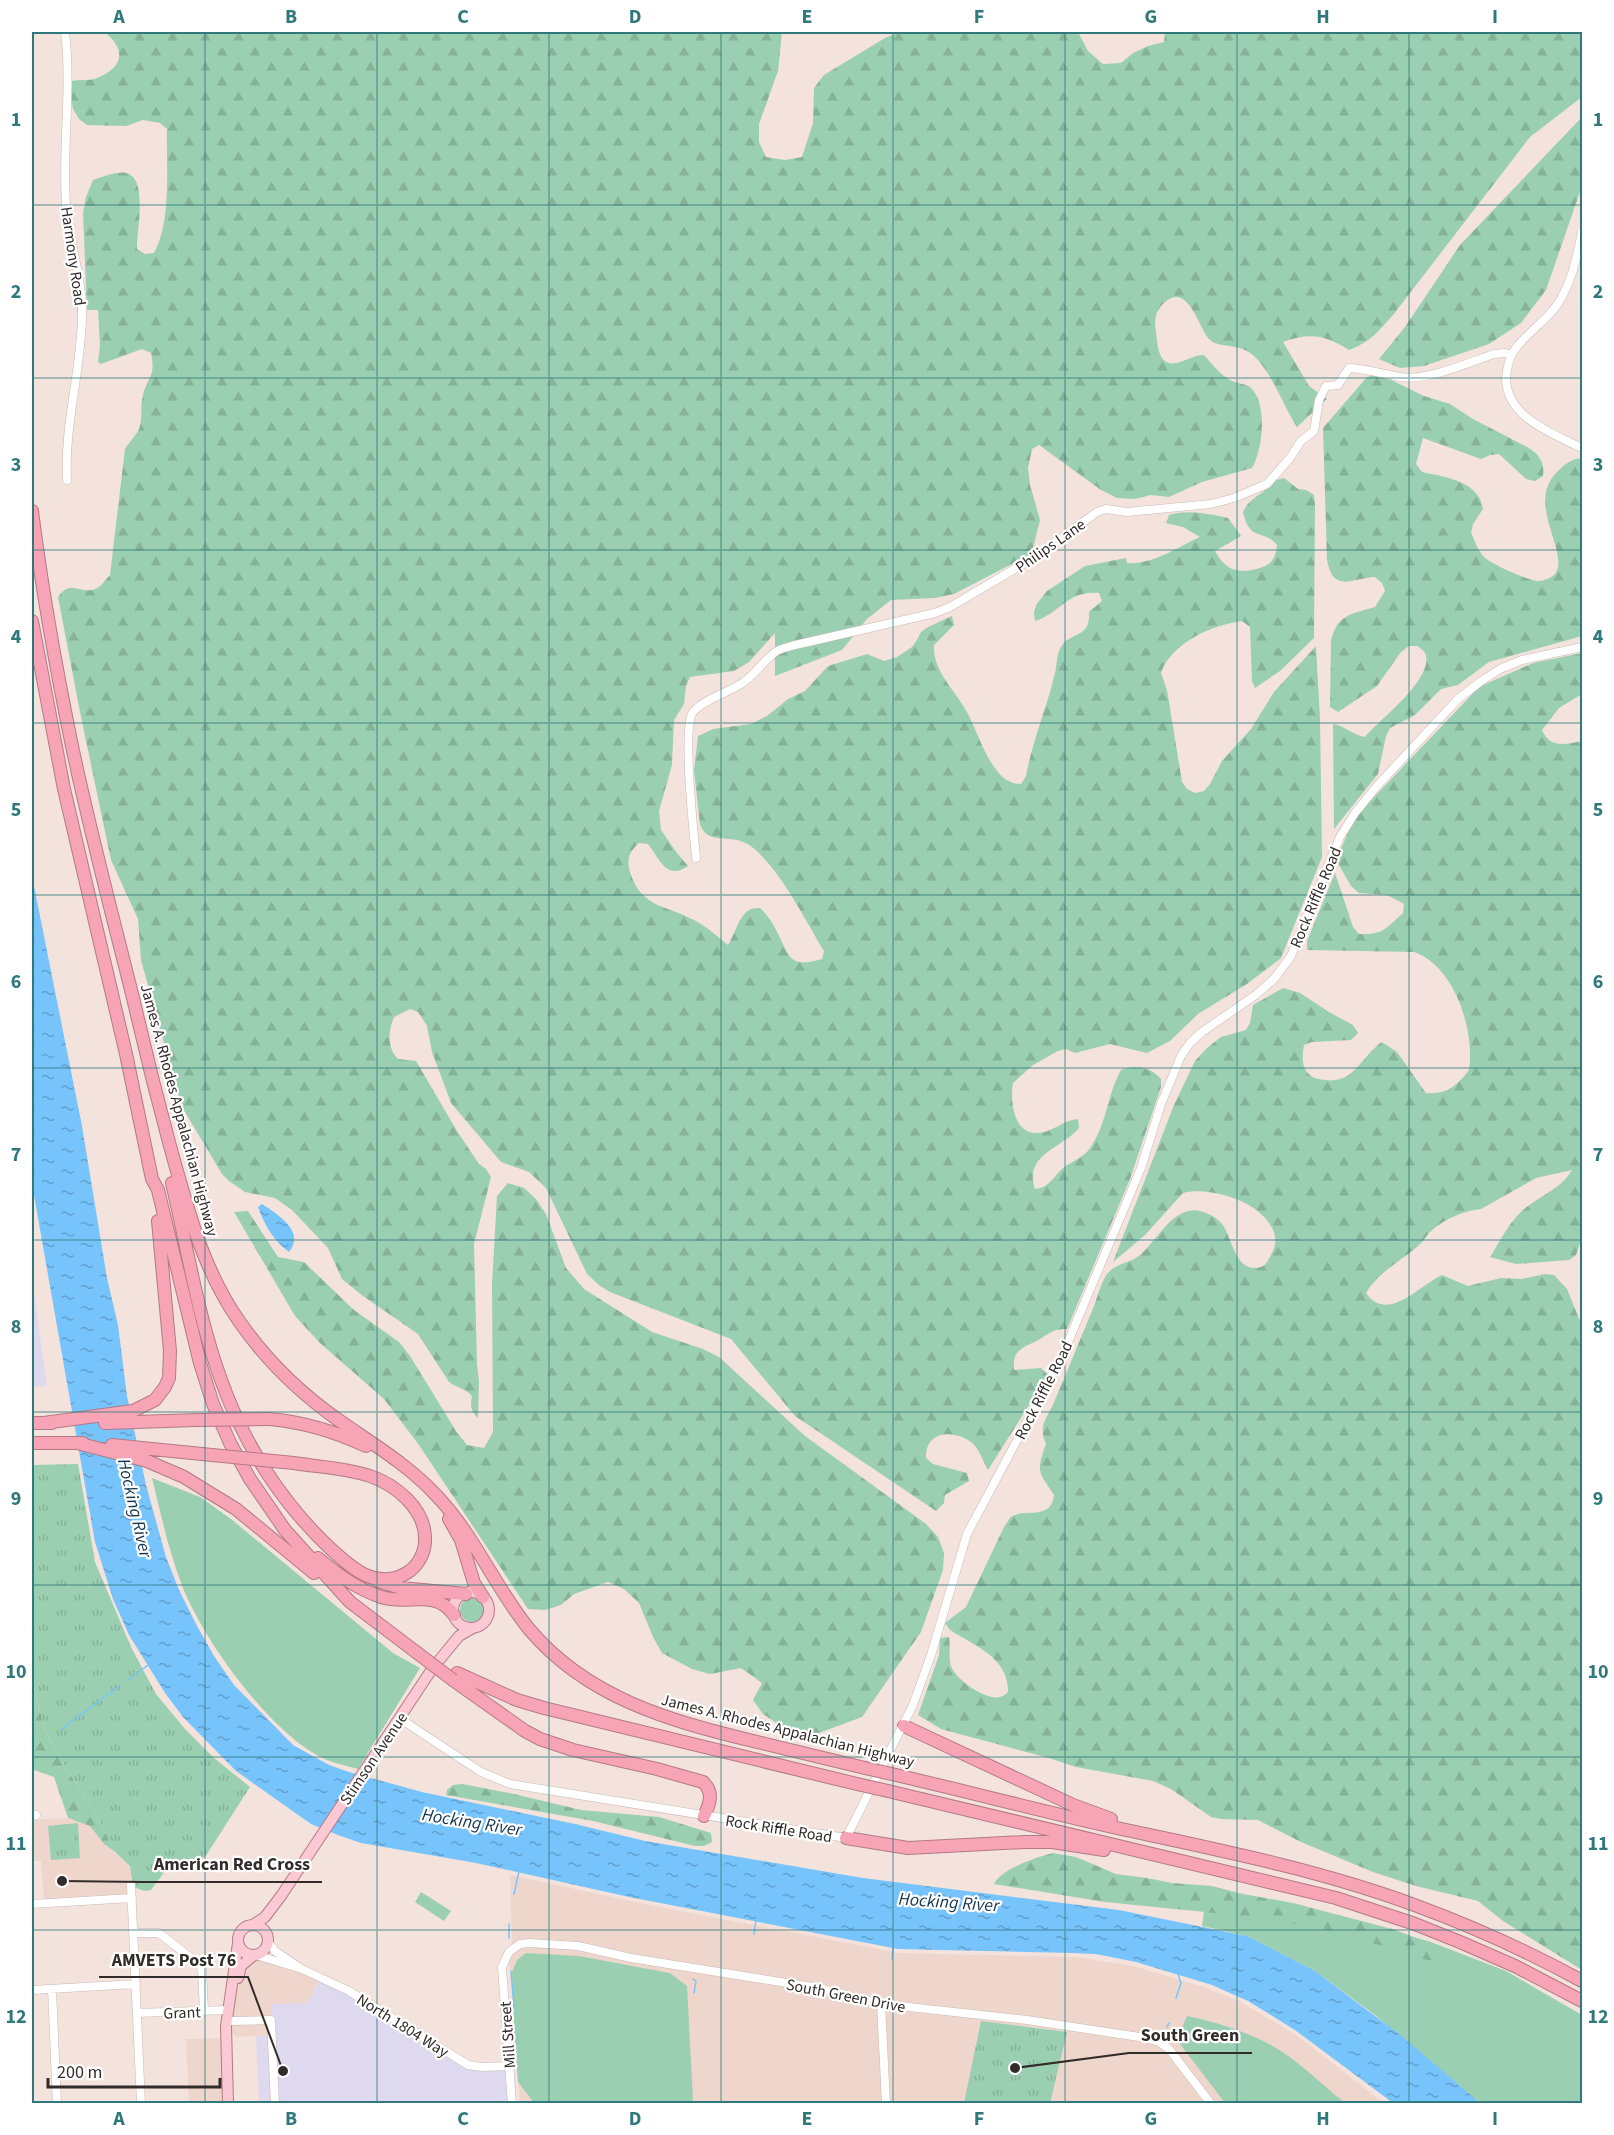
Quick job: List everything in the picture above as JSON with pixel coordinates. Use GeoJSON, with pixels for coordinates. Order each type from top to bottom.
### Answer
{"type":"FeatureCollection","features":[{"type":"Feature","properties":{"kind":"highway","name":"James A. Rhodes Appalachian Highway"},"geometry":{"type":"LineString","coordinates":[[32,511],[45,602],[63,698],[106,891],[183,1195],[198,1242],[212,1275],[229,1306],[258,1347],[292,1383],[433,1491],[467,1532],[512,1606],[530,1629],[570,1668],[596,1685],[645,1711],[684,1724],[1128,1830],[1149,1833],[1344,1883],[1416,1906],[1500,1941],[1582,1981]]}},
{"type":"Feature","properties":{"kind":"highway"},"geometry":{"type":"LineString","coordinates":[[32,621],[64,789],[126,1054],[152,1179],[163,1262],[171,1364],[165,1387],[155,1400],[143,1407],[126,1413],[38,1423]]}},
{"type":"Feature","properties":{"kind":"highway"},"geometry":{"type":"LineString","coordinates":[[106,891],[199,1301],[220,1378],[250,1443],[284,1497],[312,1532],[350,1566],[367,1577],[401,1588],[466,1594]]}},
{"type":"Feature","properties":{"kind":"highway"},"geometry":{"type":"LineString","coordinates":[[152,1179],[158,1190],[191,1330],[213,1404],[230,1443],[271,1512],[350,1602]]}},
{"type":"Feature","properties":{"kind":"highway"},"geometry":{"type":"LineString","coordinates":[[38,1423],[269,1419],[299,1422],[338,1433],[394,1460]]}},
{"type":"Feature","properties":{"kind":"highway"},"geometry":{"type":"LineString","coordinates":[[38,1442],[99,1443],[294,1463],[369,1476],[398,1492],[415,1509],[422,1521],[425,1533],[425,1548],[419,1562],[412,1570],[402,1576],[376,1580]]}},
{"type":"Feature","properties":{"kind":"highway"},"geometry":{"type":"LineString","coordinates":[[77,1443],[170,1469],[209,1491],[236,1509],[350,1602],[416,1652],[455,1676],[525,1731],[540,1739],[573,1750],[704,1782],[711,1794],[709,1807],[704,1816]]}},
{"type":"Feature","properties":{"kind":"highway"},"geometry":{"type":"LineString","coordinates":[[422,1482],[454,1527],[466,1554],[474,1583],[483,1597]]}},
{"type":"Feature","properties":{"kind":"highway"},"geometry":{"type":"LineString","coordinates":[[285,1530],[330,1568],[356,1586],[392,1600],[427,1598],[437,1600],[446,1605],[454,1616]]}},
{"type":"Feature","properties":{"kind":"highway"},"geometry":{"type":"LineString","coordinates":[[455,1676],[517,1700],[565,1714],[1140,1850],[1167,1859],[1301,1889],[1378,1911],[1515,1966],[1582,2001]]}},
{"type":"Feature","properties":{"kind":"highway"},"geometry":{"type":"LineString","coordinates":[[904,1725],[1073,1805],[1149,1833]]}},
{"type":"Feature","properties":{"kind":"highway"},"geometry":{"type":"LineString","coordinates":[[846,1838],[908,1848],[1052,1842],[1138,1857],[1167,1859]]}},
{"type":"Feature","properties":{"kind":"main road"},"geometry":{"type":"LineString","coordinates":[[432,1669],[451,1634],[456,1601],[466,1594],[475,1593],[483,1597],[489,1606],[489,1615],[482,1624],[473,1628],[462,1626],[454,1616]]}},
{"type":"Feature","properties":{"kind":"main road","name":"Stimson Avenue"},"geometry":{"type":"LineString","coordinates":[[253,1925],[265,1917],[281,1896],[432,1669],[459,1636],[473,1628]]}},
{"type":"Feature","properties":{"kind":"main road","name":"Stimson Avenue"},"geometry":{"type":"LineString","coordinates":[[268,1940],[281,1896]]}},
{"type":"Feature","properties":{"kind":"main road"},"geometry":{"type":"LineString","coordinates":[[228,2103],[226,2040],[238,1937],[241,1930],[253,1925],[261,1928],[268,1940],[264,1951],[244,1963],[239,1971],[232,2021],[233,2103]]}},
{"type":"Feature","properties":{"kind":"main road"},"geometry":{"type":"LineString","coordinates":[[238,1943],[243,1952],[255,1955]]}},
{"type":"Feature","properties":{"kind":"street","name":"Harmony Road"},"geometry":{"type":"LineString","coordinates":[[65,32],[68,62],[66,207],[82,317],[79,360],[68,427],[67,480]]}},
{"type":"Feature","properties":{"kind":"street"},"geometry":{"type":"LineString","coordinates":[[1582,231],[1567,288],[1556,307],[1527,334],[1511,355],[1506,385],[1510,397],[1519,410],[1544,429],[1582,448]]}},
{"type":"Feature","properties":{"kind":"street","name":"Philips Lane"},"geometry":{"type":"LineString","coordinates":[[696,858],[688,751],[692,713],[742,683],[759,670],[775,651],[950,608],[1035,557],[1096,512],[1106,509],[1127,512],[1211,504],[1234,498],[1267,484],[1290,458],[1301,441],[1314,430],[1319,400],[1326,386],[1338,385],[1349,368],[1387,373],[1399,377],[1420,376],[1494,354],[1511,355]]}},
{"type":"Feature","properties":{"kind":"street","name":"Rock Riffle Road"},"geometry":{"type":"LineString","coordinates":[[399,1718],[481,1772],[510,1784],[846,1838],[913,1705],[931,1655],[967,1534],[1063,1354],[1141,1168],[1161,1104],[1181,1056],[1202,1032],[1257,994],[1274,979],[1291,956],[1340,837],[1354,813],[1458,699],[1500,669],[1522,660],[1582,647]]}},
{"type":"Feature","properties":{"kind":"street"},"geometry":{"type":"LineString","coordinates":[[131,1885],[141,2103]]}},
{"type":"Feature","properties":{"kind":"street"},"geometry":{"type":"LineString","coordinates":[[32,1904],[132,1898]]}},
{"type":"Feature","properties":{"kind":"street"},"geometry":{"type":"LineString","coordinates":[[134,1933],[159,1933],[200,1965],[204,2011]]}},
{"type":"Feature","properties":{"kind":"street","name":"North 1804 Way"},"geometry":{"type":"LineString","coordinates":[[268,1940],[275,1951],[302,1969],[358,1996],[468,2065],[508,2066]]}},
{"type":"Feature","properties":{"kind":"street","name":"South Green Drive"},"geometry":{"type":"LineString","coordinates":[[502,1967],[509,1952],[520,1944],[567,1945],[631,1958],[818,1988],[881,2004],[1027,2020],[1154,2040],[1169,2049],[1211,2103]]}},
{"type":"Feature","properties":{"kind":"street","name":"North 1804 Way"},"geometry":{"type":"LineString","coordinates":[[255,1955],[302,1969]]}},
{"type":"Feature","properties":{"kind":"street","name":"Mill Street"},"geometry":{"type":"LineString","coordinates":[[502,1967],[512,2103]]}},
{"type":"Feature","properties":{"kind":"street"},"geometry":{"type":"LineString","coordinates":[[32,1990],[136,1984]]}},
{"type":"Feature","properties":{"kind":"street"},"geometry":{"type":"LineString","coordinates":[[51,1989],[57,2103]]}},
{"type":"Feature","properties":{"kind":"street"},"geometry":{"type":"LineString","coordinates":[[881,2004],[886,2103]]}},
{"type":"Feature","properties":{"kind":"street","name":"Grant"},"geometry":{"type":"LineString","coordinates":[[137,2013],[228,2010]]}},
{"type":"Feature","properties":{"kind":"street"},"geometry":{"type":"LineString","coordinates":[[232,2021],[272,2020],[275,2103]]}},
{"type":"Feature","properties":{"kind":"shaded area"},"geometry":{"type":"Polygon","coordinates":[[[32,1278],[47,1386],[32,1387],[32,1278]]]}},
{"type":"Feature","properties":{"kind":"shaded area"},"geometry":{"type":"Polygon","coordinates":[[[68,1818],[90,1826],[104,1844],[130,1866],[134,1896],[44,1901],[41,1861],[32,1861],[32,1820],[68,1818]]]}},
{"type":"Feature","properties":{"kind":"shaded area"},"geometry":{"type":"Polygon","coordinates":[[[510,1875],[645,1904],[899,1953],[1077,1957],[1133,1966],[1204,1987],[1239,2001],[1296,2035],[1384,2103],[520,2103],[512,1972],[509,1965],[512,1949],[510,1875]]]}},
{"type":"Feature","properties":{"kind":"shaded area"},"geometry":{"type":"Polygon","coordinates":[[[254,1955],[321,1977],[308,2003],[272,2035],[235,2037],[231,2030],[238,1982],[254,1955]]]}},
{"type":"Feature","properties":{"kind":"shaded area"},"geometry":{"type":"Polygon","coordinates":[[[321,1977],[468,2065],[508,2066],[512,2103],[259,2103],[256,2036],[272,2035],[272,2004],[308,2003],[321,1977]]]}},
{"type":"Feature","properties":{"kind":"shaded area"},"geometry":{"type":"Polygon","coordinates":[[[222,2038],[224,2103],[189,2103],[186,2039],[222,2038]]]}},
{"type":"Feature","properties":{"kind":"green space"},"geometry":{"type":"Polygon","coordinates":[[[105,32],[782,32],[778,71],[759,124],[759,142],[766,157],[785,160],[802,157],[813,123],[814,88],[824,75],[899,32],[1078,32],[1088,51],[1103,64],[1121,63],[1133,53],[1164,42],[1165,32],[1582,32],[1582,97],[1530,137],[1393,315],[1378,331],[1363,344],[1349,350],[1325,338],[1309,336],[1283,342],[1309,386],[1327,399],[1297,427],[1258,360],[1238,347],[1218,344],[1209,339],[1191,308],[1180,298],[1172,298],[1161,306],[1155,324],[1159,351],[1164,361],[1175,363],[1204,355],[1224,376],[1250,387],[1256,394],[1262,426],[1259,450],[1252,468],[1202,482],[1169,497],[1151,495],[1135,499],[1117,498],[1101,490],[1039,445],[1032,449],[1028,468],[1030,485],[1040,520],[1029,555],[954,594],[935,598],[891,600],[867,619],[842,650],[775,676],[775,633],[749,662],[734,671],[690,677],[686,686],[684,704],[674,720],[672,765],[659,811],[661,830],[688,866],[680,870],[669,870],[660,862],[648,844],[639,843],[631,852],[629,859],[630,872],[635,884],[648,899],[694,920],[728,945],[744,915],[753,908],[760,908],[772,922],[792,958],[802,962],[822,959],[824,951],[801,911],[783,882],[763,857],[744,842],[710,836],[700,825],[694,770],[698,736],[713,729],[751,724],[767,716],[788,699],[805,691],[828,666],[867,654],[884,661],[897,657],[912,647],[921,632],[952,616],[954,625],[934,645],[937,664],[968,714],[985,751],[1000,775],[1011,782],[1021,784],[1026,776],[1060,649],[1064,643],[1083,631],[1089,621],[1089,612],[1102,601],[1099,593],[1079,595],[1035,621],[1036,605],[1047,591],[1085,566],[1126,558],[1127,563],[1146,561],[1200,537],[1183,527],[1166,523],[1169,515],[1183,512],[1228,518],[1241,536],[1215,551],[1232,569],[1246,571],[1257,569],[1272,561],[1277,545],[1249,528],[1243,512],[1246,507],[1276,480],[1284,478],[1298,489],[1306,490],[1314,495],[1314,638],[1280,671],[1255,688],[1252,681],[1250,627],[1242,621],[1206,631],[1183,644],[1166,662],[1161,673],[1167,690],[1182,782],[1187,789],[1195,793],[1204,791],[1210,784],[1222,761],[1251,729],[1274,692],[1316,646],[1320,718],[1322,857],[1281,958],[1247,984],[1198,1014],[1170,1041],[1147,1053],[1110,1044],[1075,1053],[1066,1049],[1058,1051],[1033,1065],[1013,1083],[1012,1098],[1015,1114],[1018,1122],[1029,1132],[1042,1132],[1078,1119],[1079,1128],[1039,1160],[1033,1177],[1035,1189],[1047,1185],[1064,1167],[1084,1155],[1090,1148],[1100,1129],[1121,1070],[1132,1067],[1148,1069],[1161,1079],[1161,1087],[1130,1179],[1067,1329],[1052,1332],[1020,1350],[1015,1357],[1014,1370],[1041,1368],[1048,1375],[988,1470],[976,1448],[964,1438],[949,1434],[941,1435],[930,1442],[926,1458],[933,1464],[967,1473],[969,1481],[945,1495],[944,1503],[936,1511],[795,1416],[731,1339],[610,1292],[587,1274],[546,1188],[529,1172],[501,1162],[451,1103],[432,1052],[427,1026],[418,1012],[410,1009],[394,1017],[390,1045],[394,1055],[398,1059],[416,1061],[457,1131],[479,1164],[491,1177],[474,1244],[479,1382],[478,1418],[472,1408],[472,1396],[449,1382],[418,1334],[342,1279],[328,1248],[292,1210],[275,1198],[245,1192],[222,1174],[182,1107],[141,960],[138,919],[111,860],[58,597],[63,591],[71,588],[95,589],[110,575],[125,449],[139,429],[143,395],[153,367],[151,353],[142,349],[101,364],[98,362],[100,345],[98,310],[87,310],[83,213],[93,180],[118,173],[126,173],[133,177],[137,185],[140,206],[137,249],[145,254],[154,253],[160,240],[166,209],[167,129],[160,123],[143,120],[126,126],[87,125],[79,119],[73,109],[69,82],[97,78],[113,69],[117,63],[119,52],[105,32]]]}},
{"type":"Feature","properties":{"kind":"green space"},"geometry":{"type":"Polygon","coordinates":[[[1582,117],[1582,186],[1546,290],[1521,323],[1489,344],[1424,366],[1400,368],[1379,359],[1405,327],[1460,245],[1582,117]]]}},
{"type":"Feature","properties":{"kind":"green space"},"geometry":{"type":"Polygon","coordinates":[[[1379,374],[1424,396],[1450,404],[1473,419],[1527,447],[1540,459],[1543,476],[1535,481],[1526,479],[1499,454],[1481,459],[1423,438],[1416,464],[1422,472],[1453,479],[1473,490],[1480,499],[1483,509],[1473,524],[1471,533],[1482,555],[1502,568],[1538,581],[1555,574],[1558,565],[1557,553],[1546,511],[1545,497],[1549,483],[1559,470],[1569,462],[1582,458],[1582,636],[1489,662],[1458,685],[1441,689],[1415,715],[1390,728],[1386,736],[1378,774],[1334,829],[1333,724],[1365,737],[1415,686],[1426,663],[1425,653],[1418,646],[1409,646],[1401,652],[1377,686],[1338,712],[1330,707],[1333,633],[1341,620],[1375,607],[1385,591],[1382,583],[1375,577],[1345,582],[1339,581],[1330,571],[1327,560],[1323,428],[1367,377],[1379,374]]]}},
{"type":"Feature","properties":{"kind":"green space"},"geometry":{"type":"Polygon","coordinates":[[[1582,653],[1582,694],[1559,708],[1542,730],[1545,736],[1554,743],[1582,741],[1582,1237],[1576,1255],[1569,1260],[1516,1264],[1490,1257],[1519,1214],[1554,1189],[1572,1170],[1536,1178],[1481,1209],[1461,1214],[1441,1223],[1418,1246],[1383,1273],[1366,1293],[1374,1302],[1384,1305],[1404,1299],[1442,1275],[1468,1286],[1501,1278],[1521,1279],[1545,1274],[1554,1275],[1567,1289],[1582,1326],[1582,1784],[1580,1787],[1582,1805],[1582,1970],[1503,1921],[1478,1901],[1416,1886],[1373,1872],[1301,1842],[1258,1820],[1211,1817],[1171,1789],[1153,1781],[1076,1767],[941,1729],[918,1715],[939,1655],[940,1638],[949,1637],[951,1666],[965,1683],[987,1696],[1001,1697],[1008,1692],[1007,1680],[997,1662],[989,1654],[950,1630],[945,1623],[966,1607],[1010,1518],[1022,1513],[1042,1511],[1052,1504],[1054,1495],[1040,1471],[1046,1444],[1043,1425],[1108,1273],[1140,1255],[1175,1218],[1193,1211],[1208,1214],[1220,1222],[1240,1260],[1245,1265],[1252,1268],[1261,1267],[1272,1253],[1275,1245],[1273,1231],[1259,1212],[1231,1197],[1215,1193],[1190,1192],[1183,1193],[1145,1235],[1113,1262],[1174,1105],[1195,1061],[1221,1037],[1246,1030],[1250,1023],[1253,1005],[1283,988],[1300,993],[1353,1025],[1358,1033],[1351,1040],[1312,1042],[1304,1045],[1304,1066],[1314,1078],[1335,1080],[1344,1078],[1382,1042],[1397,1052],[1426,1093],[1445,1091],[1460,1081],[1469,1070],[1469,1037],[1459,1002],[1441,971],[1428,959],[1414,952],[1307,950],[1307,941],[1335,873],[1353,927],[1359,934],[1379,932],[1403,913],[1404,904],[1387,895],[1359,893],[1351,886],[1336,860],[1355,817],[1479,687],[1533,663],[1582,653]]]}},
{"type":"Feature","properties":{"kind":"green space"},"geometry":{"type":"Polygon","coordinates":[[[508,1183],[524,1188],[536,1199],[546,1214],[566,1268],[584,1289],[652,1332],[703,1349],[719,1357],[805,1436],[926,1524],[938,1537],[944,1553],[943,1570],[921,1632],[862,1717],[811,1736],[778,1724],[763,1714],[753,1700],[762,1683],[741,1668],[710,1674],[692,1669],[662,1653],[639,1603],[624,1589],[608,1582],[574,1594],[561,1605],[545,1610],[528,1609],[419,1445],[384,1399],[320,1343],[295,1316],[234,1212],[248,1211],[278,1257],[304,1262],[354,1310],[399,1342],[467,1445],[484,1448],[493,1432],[492,1284],[497,1196],[508,1183]]]}},
{"type":"Feature","properties":{"kind":"green space"},"geometry":{"type":"Polygon","coordinates":[[[78,1464],[95,1562],[131,1647],[156,1694],[185,1729],[214,1758],[250,1787],[207,1854],[199,1861],[187,1866],[172,1862],[151,1890],[145,1891],[133,1887],[130,1866],[115,1852],[98,1817],[45,1730],[32,1680],[32,1465],[78,1464]]]}},
{"type":"Feature","properties":{"kind":"green space"},"geometry":{"type":"Polygon","coordinates":[[[152,1478],[200,1497],[231,1519],[393,1653],[420,1668],[358,1769],[325,1759],[296,1741],[257,1702],[221,1656],[205,1632],[183,1588],[169,1547],[152,1478]]]}},
{"type":"Feature","properties":{"kind":"green space"},"geometry":{"type":"Polygon","coordinates":[[[472,1598],[480,1602],[484,1610],[480,1618],[472,1622],[464,1618],[460,1610],[464,1602],[472,1598]]]}},
{"type":"Feature","properties":{"kind":"green space"},"geometry":{"type":"Polygon","coordinates":[[[32,1680],[45,1730],[98,1817],[115,1852],[104,1844],[90,1826],[68,1818],[54,1777],[34,1770],[32,1764],[32,1680]]]}},
{"type":"Feature","properties":{"kind":"green space"},"geometry":{"type":"Polygon","coordinates":[[[462,1784],[581,1810],[659,1817],[711,1833],[712,1842],[704,1846],[695,1846],[593,1821],[446,1795],[447,1790],[453,1785],[462,1784]]]}},
{"type":"Feature","properties":{"kind":"green space"},"geometry":{"type":"Polygon","coordinates":[[[78,1823],[80,1858],[51,1860],[48,1826],[78,1823]]]}},
{"type":"Feature","properties":{"kind":"green space"},"geometry":{"type":"Polygon","coordinates":[[[1053,1853],[1076,1857],[1116,1874],[1172,1883],[1212,1886],[1293,1903],[1392,1929],[1446,1949],[1443,1956],[1434,1962],[1306,1925],[1105,1902],[994,1884],[1004,1873],[1053,1853]]]}},
{"type":"Feature","properties":{"kind":"green space"},"geometry":{"type":"Polygon","coordinates":[[[421,1892],[451,1911],[444,1921],[415,1902],[421,1892]]]}},
{"type":"Feature","properties":{"kind":"green space"},"geometry":{"type":"Polygon","coordinates":[[[1204,1911],[1342,1917],[1431,1942],[1506,1971],[1582,2015],[1582,2103],[1480,2103],[1375,2015],[1315,1971],[1247,1936],[1202,1926],[1204,1911]]]}},
{"type":"Feature","properties":{"kind":"green space"},"geometry":{"type":"Polygon","coordinates":[[[526,1953],[579,1956],[670,1973],[687,1986],[693,2100],[691,2103],[534,2103],[518,2082],[514,2027],[512,1972],[517,1960],[526,1953]]]}},
{"type":"Feature","properties":{"kind":"green space"},"geometry":{"type":"Polygon","coordinates":[[[1187,2016],[1251,2035],[1271,2045],[1300,2065],[1345,2103],[1225,2103],[1177,2040],[1187,2016]]]}},
{"type":"Feature","properties":{"kind":"green space"},"geometry":{"type":"Polygon","coordinates":[[[981,2021],[1067,2032],[1050,2103],[964,2103],[981,2021]]]}},
{"type":"Feature","properties":{"kind":"water","name":"Hocking River"},"geometry":{"type":"Polygon","coordinates":[[[32,876],[82,1126],[107,1278],[118,1325],[127,1396],[146,1485],[166,1557],[179,1590],[214,1656],[234,1685],[293,1745],[329,1765],[422,1792],[645,1841],[863,1878],[1119,1910],[1247,1936],[1315,1971],[1403,2037],[1480,2103],[1393,2103],[1295,2030],[1248,2001],[1212,1985],[1136,1962],[1096,1954],[898,1949],[629,1897],[476,1863],[361,1843],[311,1824],[236,1771],[183,1717],[165,1693],[129,1635],[113,1599],[95,1542],[32,1184],[32,876]]]}},
{"type":"Feature","properties":{"kind":"water"},"geometry":{"type":"Polygon","coordinates":[[[262,1204],[282,1218],[292,1230],[294,1237],[289,1252],[278,1243],[267,1226],[258,1207],[262,1204]]]}},
{"type":"Feature","properties":{"kind":"waterway"},"geometry":{"type":"LineString","coordinates":[[128,1680],[148,1665]]}},
{"type":"Feature","properties":{"kind":"waterway"},"geometry":{"type":"LineString","coordinates":[[62,1729],[119,1686]]}},
{"type":"Feature","properties":{"kind":"waterway"},"geometry":{"type":"LineString","coordinates":[[514,1894],[519,1871]]}},
{"type":"Feature","properties":{"kind":"waterway"},"geometry":{"type":"LineString","coordinates":[[754,1934],[756,1920]]}},
{"type":"Feature","properties":{"kind":"waterway"},"geometry":{"type":"LineString","coordinates":[[509,1924],[509,1938]]}},
{"type":"Feature","properties":{"kind":"waterway"},"geometry":{"type":"LineString","coordinates":[[892,1959],[893,1948]]}},
{"type":"Feature","properties":{"kind":"waterway"},"geometry":{"type":"LineString","coordinates":[[511,1971],[514,2008]]}},
{"type":"Feature","properties":{"kind":"waterway"},"geometry":{"type":"LineString","coordinates":[[1176,1998],[1181,1983],[1178,1974]]}},
{"type":"Feature","properties":{"kind":"waterway"},"geometry":{"type":"LineString","coordinates":[[693,1979],[696,1981],[694,1993]]}},
{"type":"Feature","properties":{"kind":"waterway"},"geometry":{"type":"LineString","coordinates":[[1167,2027],[1169,2023]]}},
{"type":"Feature","properties":{"kind":"place","name":"American Red Cross"},"geometry":{"type":"Point","coordinates":[62,1881]}},
{"type":"Feature","properties":{"kind":"place","name":"South Green"},"geometry":{"type":"Point","coordinates":[1015,2068]}},
{"type":"Feature","properties":{"kind":"place","name":"AMVETS Post 76"},"geometry":{"type":"Point","coordinates":[283,2071]}}]}
